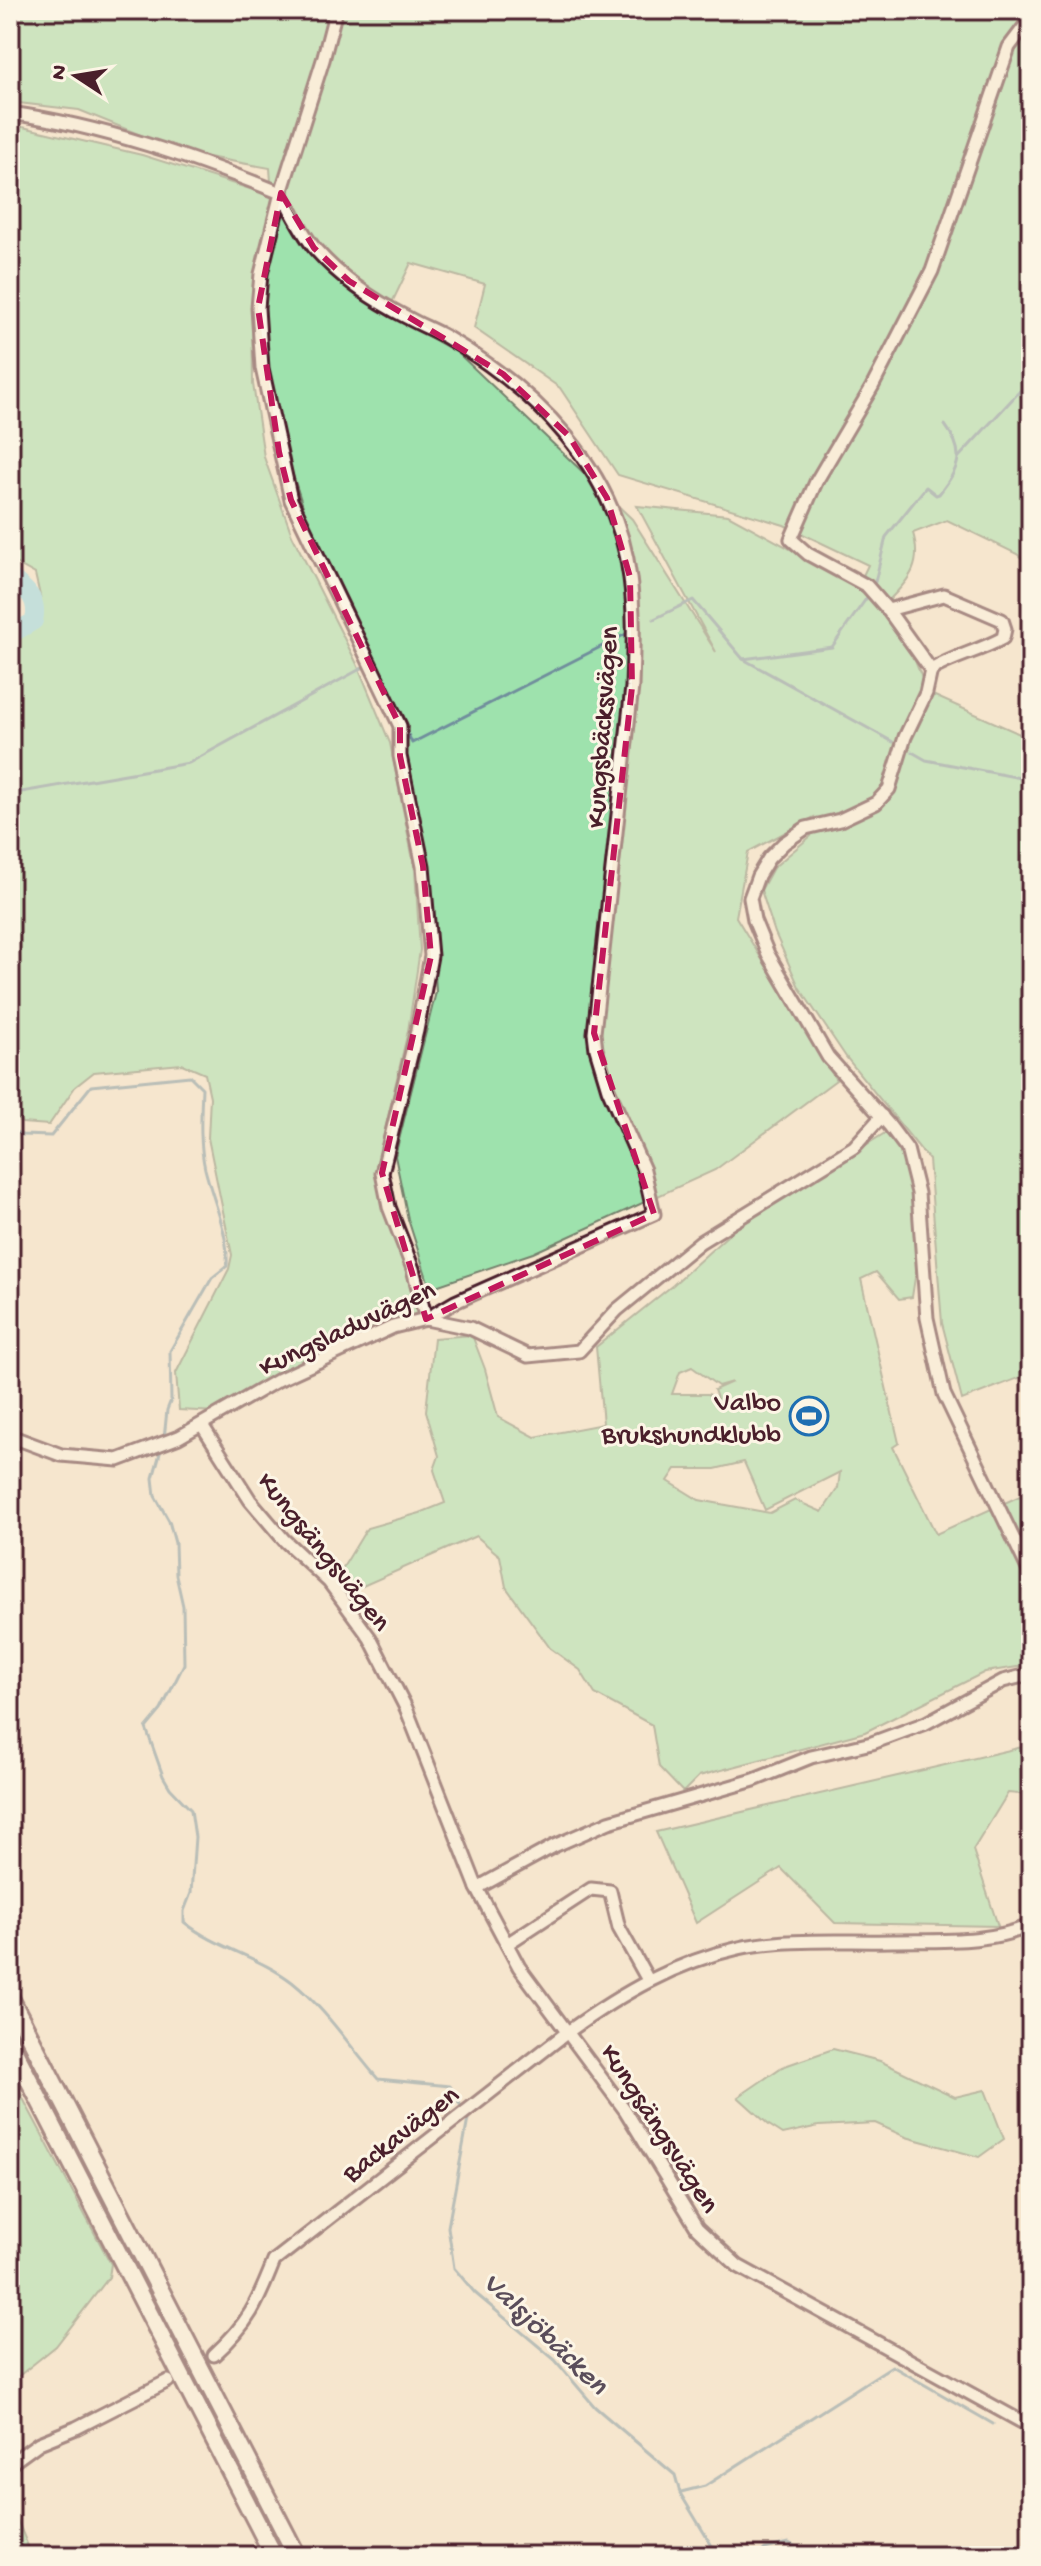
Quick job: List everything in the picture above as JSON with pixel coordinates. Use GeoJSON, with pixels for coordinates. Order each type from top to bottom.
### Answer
{"type":"FeatureCollection","features":[{"type":"Feature","properties":{"kind":"highway"},"geometry":{"type":"LineString","coordinates":[[10,1998],[297,2556]]}},
{"type":"Feature","properties":{"kind":"highway"},"geometry":{"type":"LineString","coordinates":[[10,2043],[274,2556]]}},
{"type":"Feature","properties":{"kind":"street"},"geometry":{"type":"LineString","coordinates":[[336,10],[281,193],[261,274],[258,308],[262,368],[291,500],[400,726],[400,756],[423,866],[431,956],[417,1031],[382,1173],[389,1207],[413,1269],[426,1319],[470,1328],[528,1356],[579,1351],[617,1310],[700,1242],[854,1147],[882,1116]]}},
{"type":"Feature","properties":{"kind":"street"},"geometry":{"type":"LineString","coordinates":[[1031,18],[1009,47],[932,271],[872,387],[816,482],[791,539],[808,554],[867,586],[931,670],[926,693],[905,737],[889,789],[876,803],[840,820],[806,828],[784,843],[764,867],[750,898],[754,920],[768,954],[828,1057],[882,1116],[907,1149],[918,1193],[927,1318],[944,1394],[1031,1575]]}},
{"type":"Feature","properties":{"kind":"street"},"geometry":{"type":"LineString","coordinates":[[10,113],[77,124],[281,193]]}},
{"type":"Feature","properties":{"kind":"street","name":"Kungsbäcksvägen"},"geometry":{"type":"LineString","coordinates":[[281,193],[314,248],[349,281],[407,318],[444,336],[514,384],[569,436],[607,498],[630,577],[634,633],[632,687],[594,1033],[608,1089],[644,1170],[654,1214]]}},
{"type":"Feature","properties":{"kind":"street"},"geometry":{"type":"LineString","coordinates":[[888,610],[944,595],[1002,620],[1005,629],[1003,638],[931,670]]}},
{"type":"Feature","properties":{"kind":"street","name":"Kungsladuvägen"},"geometry":{"type":"LineString","coordinates":[[10,1436],[61,1455],[118,1460],[179,1437],[278,1380],[347,1347],[393,1327],[426,1319],[455,1302],[654,1214]]}},
{"type":"Feature","properties":{"kind":"street","name":"Kungsängsvägen"},"geometry":{"type":"LineString","coordinates":[[202,1425],[250,1500],[284,1540],[329,1582],[370,1638],[406,1708],[477,1888],[519,1967],[625,2110],[697,2228],[738,2266],[1031,2427]]}},
{"type":"Feature","properties":{"kind":"street"},"geometry":{"type":"LineString","coordinates":[[477,1888],[554,1846],[609,1822],[754,1780],[811,1757],[872,1743],[926,1723],[1003,1681],[1031,1674]]}},
{"type":"Feature","properties":{"kind":"street"},"geometry":{"type":"LineString","coordinates":[[507,1944],[591,1889],[606,1889],[610,1891],[619,1928],[648,1980]]}},
{"type":"Feature","properties":{"kind":"street","name":"Backavägen"},"geometry":{"type":"LineString","coordinates":[[214,2355],[253,2312],[274,2261],[569,2031],[613,1999],[648,1980],[701,1959],[741,1948],[800,1943],[960,1939],[1012,1934],[1031,1925]]}},
{"type":"Feature","properties":{"kind":"street"},"geometry":{"type":"LineString","coordinates":[[10,2464],[39,2443],[76,2428],[168,2381]]}},
{"type":"Feature","properties":{"kind":"highlighted area"},"geometry":{"type":"Polygon","coordinates":[[[281,193],[314,248],[349,281],[503,374],[569,436],[607,498],[630,577],[632,687],[594,1033],[654,1214],[426,1319],[382,1173],[431,956],[423,866],[400,756],[400,726],[291,500],[279,452],[258,308],[281,193]]]}},
{"type":"Feature","properties":{"kind":"green space"},"geometry":{"type":"Polygon","coordinates":[[[10,10],[1031,10],[1031,566],[1017,554],[947,520],[913,533],[916,553],[913,570],[890,599],[928,693],[1031,739],[1031,1373],[962,1400],[942,1323],[929,1160],[846,1057],[799,987],[775,933],[761,890],[773,868],[811,836],[814,817],[748,852],[736,917],[836,1080],[715,1170],[533,1253],[430,1288],[408,1219],[395,1156],[436,992],[434,953],[404,753],[408,725],[308,522],[281,438],[269,370],[252,313],[253,384],[264,457],[292,535],[357,664],[390,743],[415,870],[420,950],[408,1031],[377,1164],[383,1207],[406,1267],[418,1317],[217,1412],[179,1410],[176,1373],[229,1269],[232,1255],[208,1138],[210,1097],[205,1074],[182,1064],[94,1072],[75,1087],[49,1125],[22,1123],[10,1113],[10,639],[39,626],[41,600],[35,574],[10,560],[10,124],[142,155],[272,196],[270,168],[185,153],[79,110],[10,102],[10,10]],[[411,263],[387,313],[458,353],[632,519],[716,652],[637,506],[728,515],[858,586],[868,565],[784,525],[618,475],[560,388],[474,328],[485,284],[411,263]]]}},
{"type":"Feature","properties":{"kind":"green space"},"geometry":{"type":"Polygon","coordinates":[[[885,1133],[902,1151],[911,1192],[917,1265],[912,1297],[899,1299],[876,1272],[861,1279],[899,1443],[893,1447],[936,1534],[1031,1491],[1031,1665],[985,1672],[865,1732],[699,1776],[683,1792],[659,1767],[652,1725],[595,1694],[580,1670],[550,1648],[506,1587],[500,1556],[476,1536],[347,1593],[339,1574],[367,1528],[445,1503],[434,1470],[439,1456],[426,1411],[434,1338],[472,1335],[498,1417],[535,1437],[603,1424],[596,1347],[673,1285],[739,1225],[885,1133]],[[692,1367],[680,1372],[672,1394],[708,1394],[717,1398],[714,1390],[732,1382],[718,1386],[692,1367]],[[744,1462],[715,1469],[676,1469],[668,1481],[699,1500],[770,1513],[795,1500],[822,1512],[838,1488],[840,1472],[765,1510],[744,1462]]]}},
{"type":"Feature","properties":{"kind":"green space"},"geometry":{"type":"Polygon","coordinates":[[[1031,1745],[1031,1795],[1008,1793],[973,1850],[998,1926],[835,1923],[781,1868],[696,1923],[656,1832],[1031,1745]]]}},
{"type":"Feature","properties":{"kind":"green space"},"geometry":{"type":"Polygon","coordinates":[[[833,2049],[880,2061],[955,2097],[985,2090],[1004,2139],[979,2157],[906,2137],[875,2123],[819,2126],[783,2134],[738,2097],[782,2067],[833,2049]]]}},
{"type":"Feature","properties":{"kind":"green space"},"geometry":{"type":"Polygon","coordinates":[[[10,2074],[111,2264],[109,2277],[56,2346],[10,2383],[10,2074]]]}},
{"type":"Feature","properties":{"kind":"green space"},"geometry":{"type":"Polygon","coordinates":[[[10,2502],[32,2556],[10,2556],[10,2502]]]}},
{"type":"Feature","properties":{"kind":"waterway"},"geometry":{"type":"LineString","coordinates":[[958,458],[1031,379]]}},
{"type":"Feature","properties":{"kind":"waterway"},"geometry":{"type":"LineString","coordinates":[[875,582],[886,537],[926,487],[939,494],[956,468],[956,444],[945,425]]}},
{"type":"Feature","properties":{"kind":"waterway"},"geometry":{"type":"LineString","coordinates":[[10,577],[22,586],[35,607],[34,621],[10,635]]}},
{"type":"Feature","properties":{"kind":"waterway"},"geometry":{"type":"LineString","coordinates":[[743,659],[832,647],[868,596]]}},
{"type":"Feature","properties":{"kind":"waterway"},"geometry":{"type":"LineString","coordinates":[[654,619],[693,600],[743,659],[893,742]]}},
{"type":"Feature","properties":{"kind":"waterway"},"geometry":{"type":"LineString","coordinates":[[404,726],[412,743],[626,634]]}},
{"type":"Feature","properties":{"kind":"waterway"},"geometry":{"type":"LineString","coordinates":[[10,794],[189,763],[364,667]]}},
{"type":"Feature","properties":{"kind":"waterway"},"geometry":{"type":"LineString","coordinates":[[912,752],[926,760],[1031,780]]}},
{"type":"Feature","properties":{"kind":"waterway"},"geometry":{"type":"LineString","coordinates":[[10,1129],[22,1135],[51,1136],[91,1086],[190,1076],[202,1088],[203,1159],[223,1229],[227,1266],[212,1278],[170,1351],[171,1400],[164,1439]]}},
{"type":"Feature","properties":{"kind":"waterway","name":"Valsjöbäcken"},"geometry":{"type":"LineString","coordinates":[[162,1446],[153,1478],[155,1496],[169,1521],[175,1543],[176,1575],[183,1606],[184,1664],[161,1710],[146,1728],[163,1776],[191,1810],[195,1837],[191,1893],[184,1911],[184,1922],[292,1982],[327,2016],[378,2079],[450,2086],[468,2119],[448,2227],[454,2268],[475,2293],[555,2360],[595,2407],[675,2475],[680,2493],[712,2546],[738,2556]]}},
{"type":"Feature","properties":{"kind":"waterway"},"geometry":{"type":"LineString","coordinates":[[681,2492],[705,2486],[892,2366],[993,2424]]}},
{"type":"Feature","properties":{"kind":"waterway"},"geometry":{"type":"LineString","coordinates":[[759,2556],[765,2549],[789,2543],[812,2556]]}},
{"type":"Feature","properties":{"kind":"place","name":"Valbo Brukshundklubb"},"geometry":{"type":"Point","coordinates":[809,1416]}}]}
